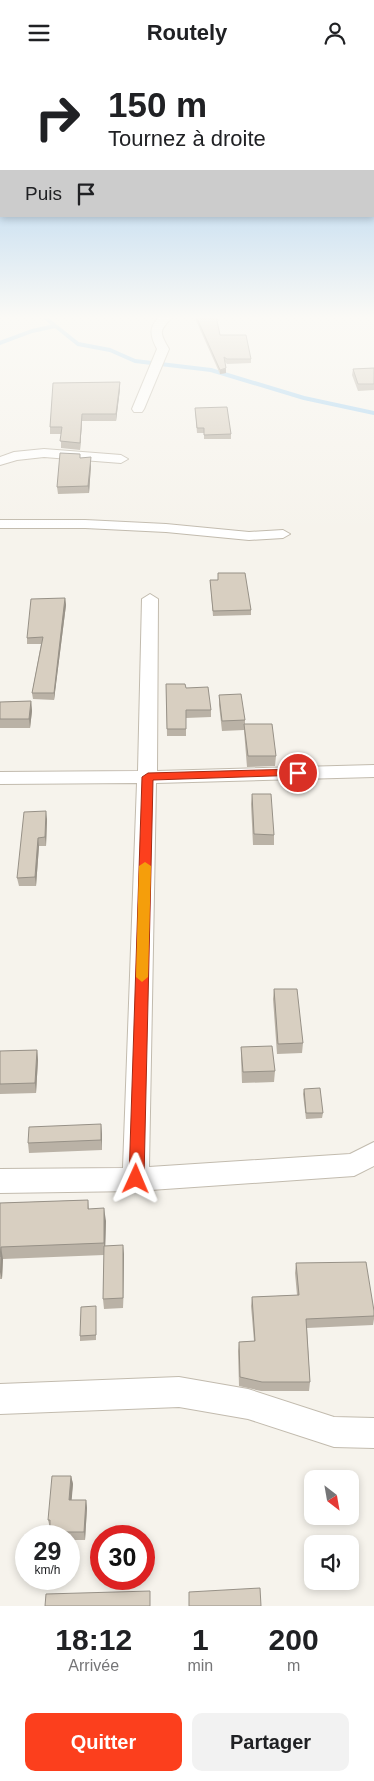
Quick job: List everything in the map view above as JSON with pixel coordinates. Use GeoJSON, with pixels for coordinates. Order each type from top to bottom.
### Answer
{"type":"FeatureCollection","features":[{"type":"Feature","properties":{"kind":"street"},"geometry":{"type":"LineString","coordinates":[[138,409],[146,388]]}},
{"type":"Feature","properties":{"kind":"street"},"geometry":{"type":"LineString","coordinates":[[0,461],[11,456],[36,452],[121,459]]}},
{"type":"Feature","properties":{"kind":"street"},"geometry":{"type":"LineString","coordinates":[[0,524],[85,524],[166,528],[249,536],[282,534]]}},
{"type":"Feature","properties":{"kind":"street"},"geometry":{"type":"LineString","coordinates":[[136,1179],[148,777],[150,599]]}},
{"type":"Feature","properties":{"kind":"street"},"geometry":{"type":"LineString","coordinates":[[0,778],[148,777],[374,771]]}},
{"type":"Feature","properties":{"kind":"street"},"geometry":{"type":"LineString","coordinates":[[0,1181],[136,1179],[354,1165],[374,1153]]}},
{"type":"Feature","properties":{"kind":"street"},"geometry":{"type":"LineString","coordinates":[[0,1399],[179,1392],[248,1404],[334,1432],[374,1433]]}},
{"type":"Feature","properties":{"kind":"building"},"geometry":{"type":"Polygon","coordinates":[[[53,388],[119,388],[116,414],[82,414],[80,443],[60,441],[62,427],[50,427],[53,388]]]}},
{"type":"Feature","properties":{"kind":"building"},"geometry":{"type":"Polygon","coordinates":[[[227,407],[231,434],[204,435],[204,428],[197,428],[195,408],[227,407]]]}},
{"type":"Feature","properties":{"kind":"building"},"geometry":{"type":"Polygon","coordinates":[[[60,453],[80,454],[80,458],[91,457],[88,486],[57,487],[60,453]]]}},
{"type":"Feature","properties":{"kind":"building"},"geometry":{"type":"Polygon","coordinates":[[[218,573],[245,573],[251,610],[213,611],[210,580],[218,580],[218,573]]]}},
{"type":"Feature","properties":{"kind":"building"},"geometry":{"type":"Polygon","coordinates":[[[65,598],[54,693],[32,693],[43,637],[27,638],[31,599],[65,598]]]}},
{"type":"Feature","properties":{"kind":"building"},"geometry":{"type":"Polygon","coordinates":[[[166,684],[185,684],[186,688],[208,687],[211,710],[186,710],[186,729],[167,729],[166,684]]]}},
{"type":"Feature","properties":{"kind":"building"},"geometry":{"type":"Polygon","coordinates":[[[241,694],[245,720],[222,721],[219,695],[241,694]]]}},
{"type":"Feature","properties":{"kind":"building"},"geometry":{"type":"Polygon","coordinates":[[[31,701],[29,719],[0,719],[0,702],[31,701]]]}},
{"type":"Feature","properties":{"kind":"building"},"geometry":{"type":"Polygon","coordinates":[[[244,724],[272,724],[276,756],[248,756],[244,724]]]}},
{"type":"Feature","properties":{"kind":"building"},"geometry":{"type":"Polygon","coordinates":[[[252,794],[271,794],[274,835],[254,834],[252,794]]]}},
{"type":"Feature","properties":{"kind":"building"},"geometry":{"type":"Polygon","coordinates":[[[46,811],[45,837],[38,838],[35,877],[17,878],[24,812],[46,811]]]}},
{"type":"Feature","properties":{"kind":"building"},"geometry":{"type":"Polygon","coordinates":[[[274,989],[297,989],[303,1043],[278,1044],[274,989]]]}},
{"type":"Feature","properties":{"kind":"building"},"geometry":{"type":"Polygon","coordinates":[[[272,1046],[275,1071],[243,1072],[241,1047],[272,1046]]]}},
{"type":"Feature","properties":{"kind":"building"},"geometry":{"type":"Polygon","coordinates":[[[37,1050],[35,1083],[0,1084],[0,1051],[37,1050]]]}},
{"type":"Feature","properties":{"kind":"building"},"geometry":{"type":"Polygon","coordinates":[[[320,1088],[323,1113],[306,1113],[304,1089],[320,1088]]]}},
{"type":"Feature","properties":{"kind":"building"},"geometry":{"type":"Polygon","coordinates":[[[101,1124],[101,1140],[28,1143],[29,1127],[101,1124]]]}},
{"type":"Feature","properties":{"kind":"building"},"geometry":{"type":"Polygon","coordinates":[[[88,1200],[88,1209],[104,1208],[104,1243],[1,1247],[0,1257],[0,1203],[88,1200]]]}},
{"type":"Feature","properties":{"kind":"building"},"geometry":{"type":"Polygon","coordinates":[[[123,1245],[123,1298],[103,1299],[104,1246],[123,1245]]]}},
{"type":"Feature","properties":{"kind":"building"},"geometry":{"type":"Polygon","coordinates":[[[366,1262],[374,1316],[306,1319],[310,1382],[262,1382],[240,1377],[239,1342],[255,1341],[252,1297],[299,1295],[296,1263],[366,1262]]]}},
{"type":"Feature","properties":{"kind":"building"},"geometry":{"type":"Polygon","coordinates":[[[96,1306],[96,1335],[80,1336],[81,1307],[96,1306]]]}},
{"type":"Feature","properties":{"kind":"building"},"geometry":{"type":"Polygon","coordinates":[[[52,1476],[71,1476],[69,1500],[86,1500],[84,1532],[80,1532],[80,1525],[50,1525],[50,1520],[48,1520],[52,1476]]]}},
{"type":"Feature","properties":{"kind":"building"},"geometry":{"type":"Polygon","coordinates":[[[260,1588],[261,1606],[189,1606],[189,1592],[260,1588]]]}},
{"type":"Feature","properties":{"kind":"building"},"geometry":{"type":"Polygon","coordinates":[[[150,1591],[150,1606],[45,1606],[46,1594],[150,1591]]]}},
{"type":"Feature","properties":{"kind":"waterway"},"geometry":{"type":"LineString","coordinates":[[270,388],[304,398],[374,413]]}},
{"type":"Feature","properties":{"kind":"slow traffic"},"geometry":{"type":"LineString","coordinates":[[142,977],[145,866]]}},
{"type":"Feature","properties":{"kind":"route"},"geometry":{"type":"LineString","coordinates":[[136,1179],[148,777],[298,773]]}}]}
